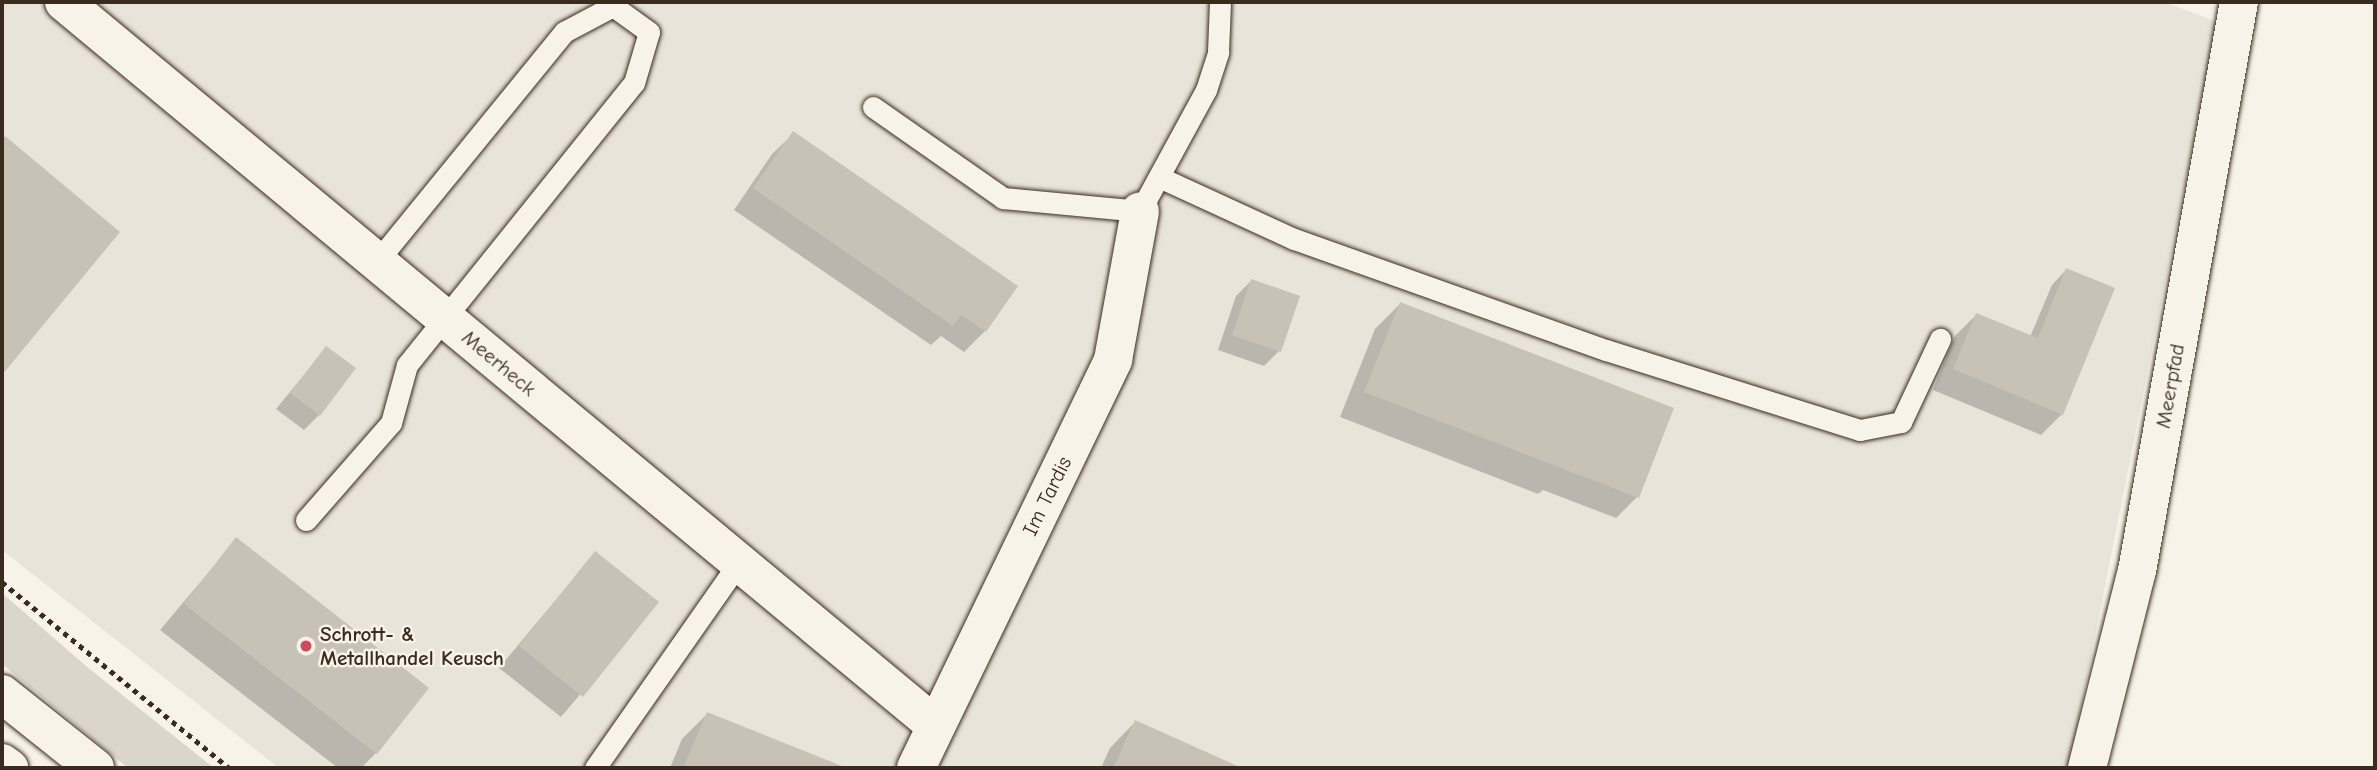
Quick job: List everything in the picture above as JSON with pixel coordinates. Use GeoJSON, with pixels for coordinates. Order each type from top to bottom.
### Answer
{"type":"FeatureCollection","features":[{"type":"Feature","properties":{"kind":"main road","name":"Meerheck"},"geometry":{"type":"LineString","coordinates":[[64,2],[935,725]]}},
{"type":"Feature","properties":{"kind":"main road","name":"Meerpfad"},"geometry":{"type":"LineString","coordinates":[[2087,768],[2137,571],[2239,2]]}},
{"type":"Feature","properties":{"kind":"main road","name":"Im Tardis"},"geometry":{"type":"LineString","coordinates":[[916,768],[1112,360],[1140,211]]}},
{"type":"Feature","properties":{"kind":"main road"},"geometry":{"type":"LineString","coordinates":[[2,694],[95,768]]}},
{"type":"Feature","properties":{"kind":"main road"},"geometry":{"type":"LineString","coordinates":[[2,763],[9,768]]}},
{"type":"Feature","properties":{"kind":"lane"},"geometry":{"type":"LineString","coordinates":[[873,107],[1003,198],[1140,211],[1206,90],[1217,52],[1220,2]]}},
{"type":"Feature","properties":{"kind":"lane"},"geometry":{"type":"LineString","coordinates":[[306,520],[391,423],[407,365],[634,83],[649,33],[613,6],[564,32],[377,261]]}},
{"type":"Feature","properties":{"kind":"lane"},"geometry":{"type":"LineString","coordinates":[[1159,177],[1294,239],[1606,350],[1860,430],[1901,422],[1940,339]]}},
{"type":"Feature","properties":{"kind":"lane"},"geometry":{"type":"LineString","coordinates":[[595,768],[739,562]]}},
{"type":"Feature","properties":{"kind":"path"},"geometry":{"type":"LineString","coordinates":[[2,582],[229,768]]}},
{"type":"Feature","properties":{"kind":"shaded area"},"geometry":{"type":"Polygon","coordinates":[[[2,2],[2164,2],[2217,22],[2069,768],[279,768],[2,550],[2,2]]]}},
{"type":"Feature","properties":{"kind":"shaded area"},"geometry":{"type":"Polygon","coordinates":[[[2,593],[86,666],[214,768],[128,768],[2,664],[2,593]]]}},
{"type":"Feature","properties":{"kind":"building"},"geometry":{"type":"Polygon","coordinates":[[[793,131],[1018,286],[986,332],[961,315],[953,326],[753,188],[793,131]]]}},
{"type":"Feature","properties":{"kind":"building"},"geometry":{"type":"Polygon","coordinates":[[[5,136],[120,232],[2,375],[2,140],[5,136]]]}},
{"type":"Feature","properties":{"kind":"building"},"geometry":{"type":"Polygon","coordinates":[[[2066,268],[2115,288],[2063,415],[1953,369],[1976,313],[2038,338],[2066,268]]]}},
{"type":"Feature","properties":{"kind":"building"},"geometry":{"type":"Polygon","coordinates":[[[1251,279],[1300,296],[1281,352],[1232,335],[1251,279]]]}},
{"type":"Feature","properties":{"kind":"building"},"geometry":{"type":"Polygon","coordinates":[[[1400,302],[1674,408],[1639,498],[1364,392],[1400,302]]]}},
{"type":"Feature","properties":{"kind":"building"},"geometry":{"type":"Polygon","coordinates":[[[326,346],[356,368],[320,416],[290,393],[326,346]]]}},
{"type":"Feature","properties":{"kind":"building","name":"Schrott- & Metallhandel Keusch"},"geometry":{"type":"Polygon","coordinates":[[[236,537],[429,688],[377,754],[184,604],[236,537]]]}},
{"type":"Feature","properties":{"kind":"building"},"geometry":{"type":"Polygon","coordinates":[[[595,551],[659,602],[583,697],[519,646],[595,551]]]}},
{"type":"Feature","properties":{"kind":"building"},"geometry":{"type":"Polygon","coordinates":[[[707,712],[847,768],[683,768],[707,712]]]}},
{"type":"Feature","properties":{"kind":"building"},"geometry":{"type":"Polygon","coordinates":[[[1135,720],[1242,768],[1113,768],[1135,720]]]}},
{"type":"Feature","properties":{"kind":"place","name":"Schrott- & Metallhandel Keusch"},"geometry":{"type":"Point","coordinates":[306,646]}}]}
